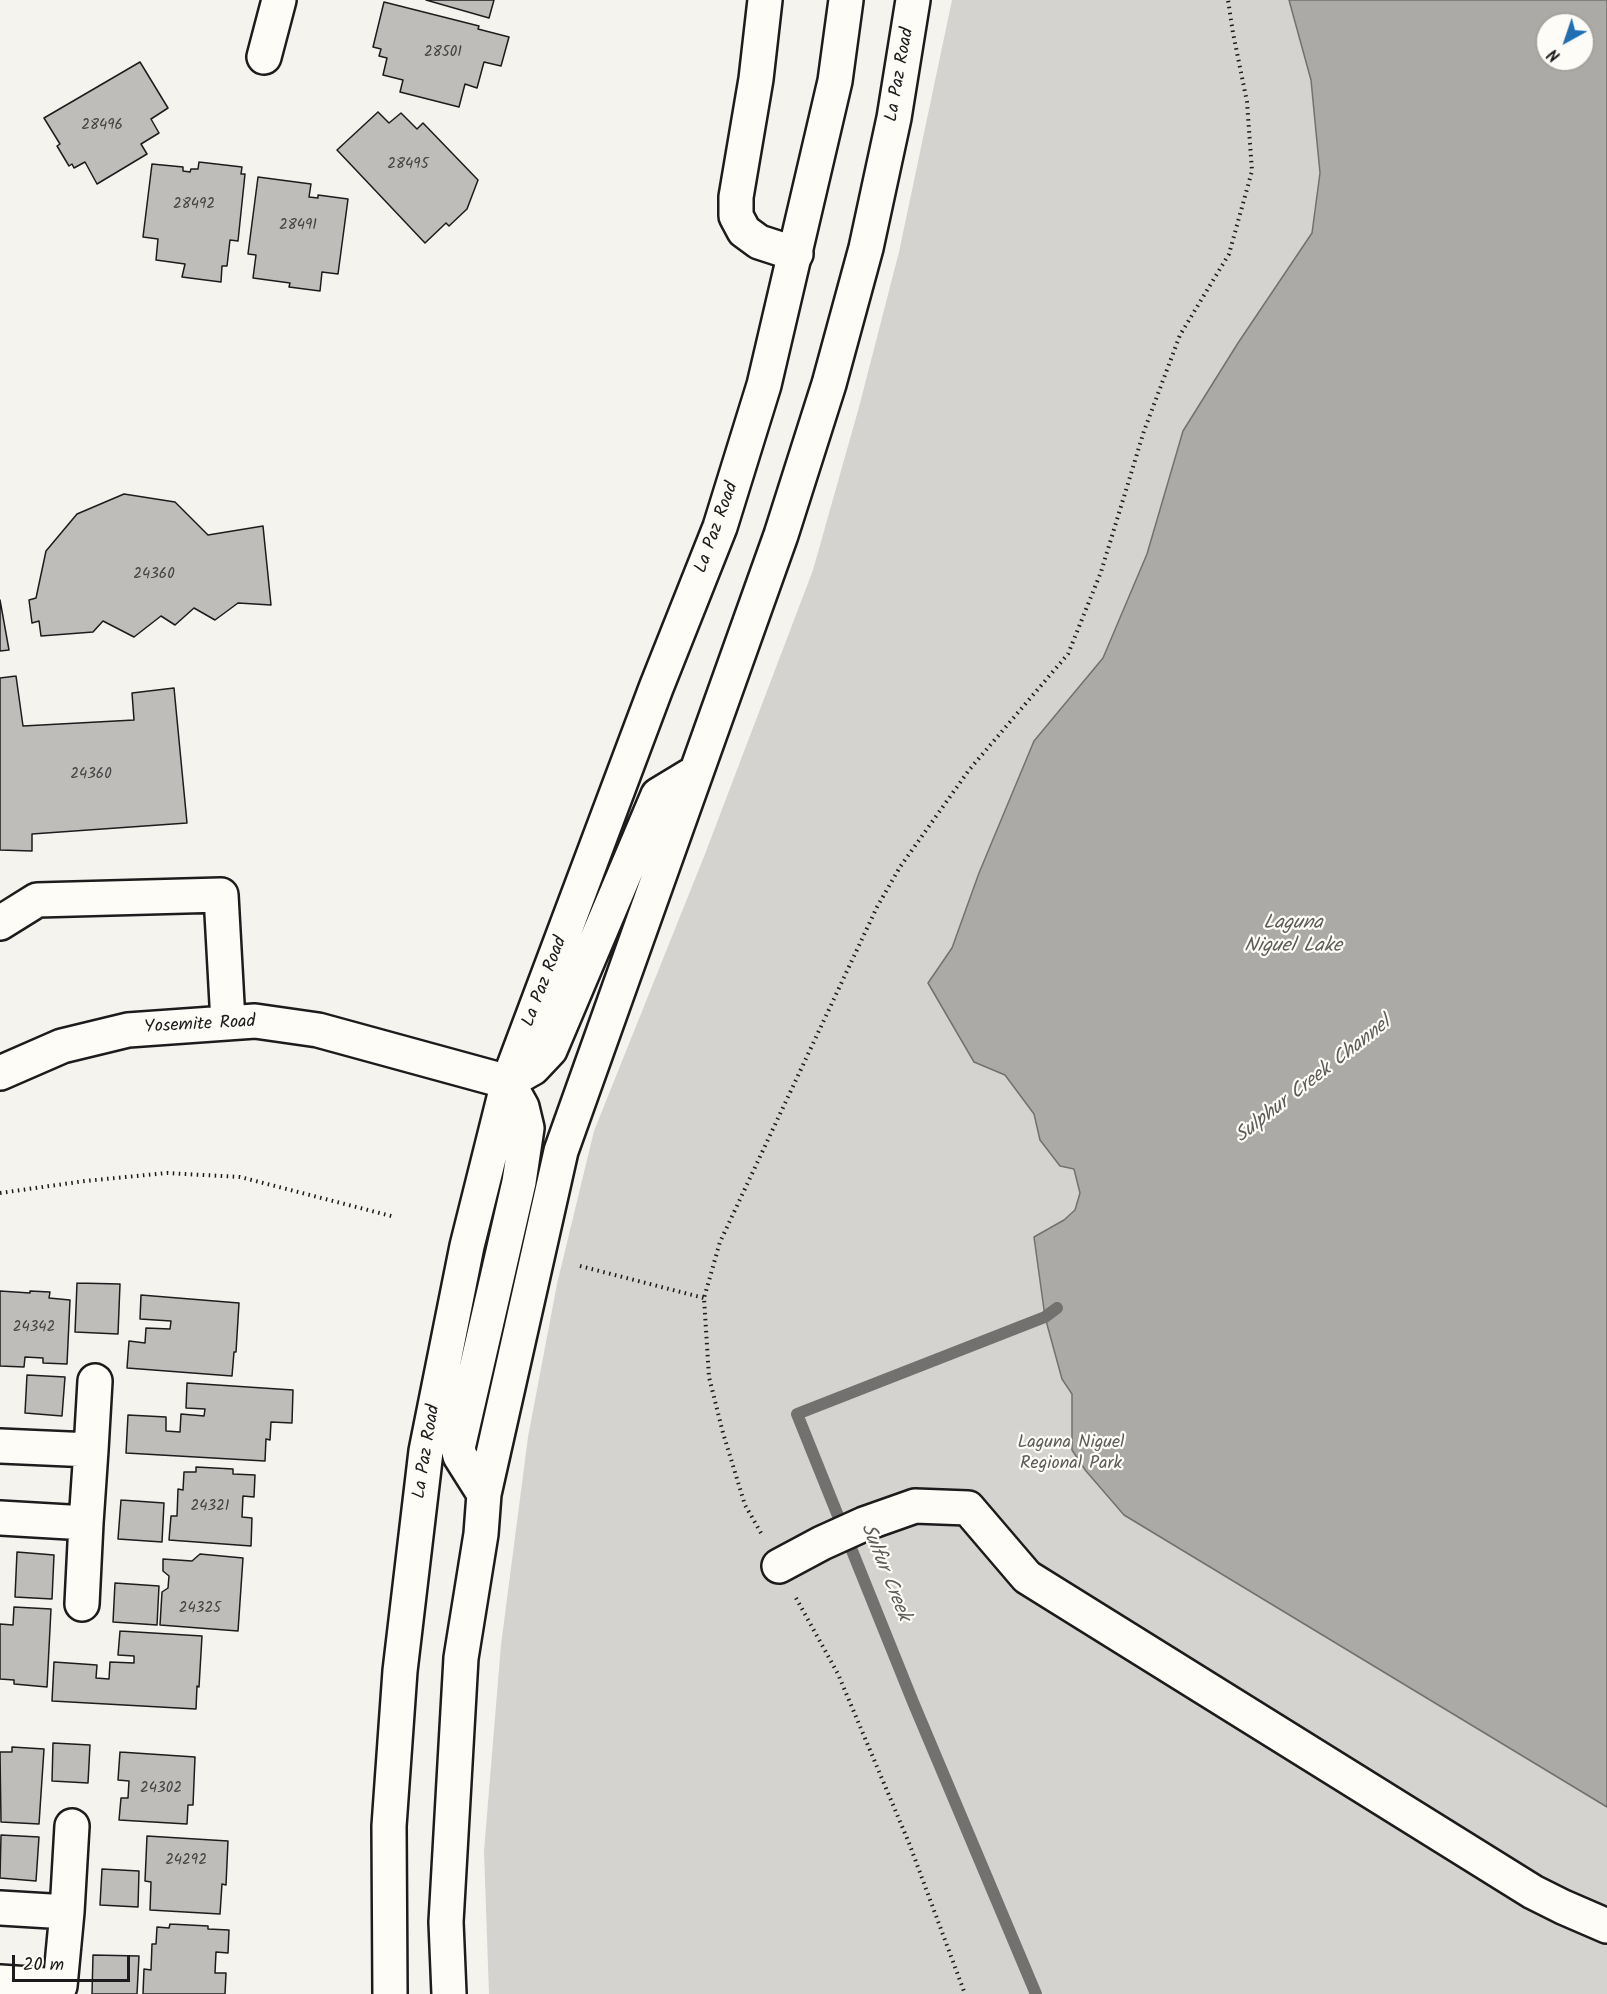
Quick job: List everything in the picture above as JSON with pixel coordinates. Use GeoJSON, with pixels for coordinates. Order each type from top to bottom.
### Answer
{"type":"FeatureCollection","features":[{"type":"Feature","properties":{"kind":"main road"},"geometry":{"type":"LineString","coordinates":[[264,57],[279,0]]}},
{"type":"Feature","properties":{"kind":"main road"},"geometry":{"type":"LineString","coordinates":[[765,0],[756,79],[736,197],[736,216],[744,231],[759,242],[796,254]]}},
{"type":"Feature","properties":{"kind":"main road","name":"La Paz Road"},"geometry":{"type":"LineString","coordinates":[[390,1994],[389,1826],[400,1671],[426,1451],[467,1246],[508,1082],[656,688],[720,527],[764,385],[834,81],[846,0]]}},
{"type":"Feature","properties":{"kind":"main road","name":"La Paz Road"},"geometry":{"type":"LineString","coordinates":[[448,1994],[446,1922],[461,1659],[484,1494],[561,1152],[781,535],[829,384],[866,249],[894,118],[913,0]]}},
{"type":"Feature","properties":{"kind":"main road"},"geometry":{"type":"LineString","coordinates":[[484,1494],[460,1456],[458,1448],[519,1182],[527,1128],[522,1107],[508,1082],[533,1068],[550,1050],[658,795],[696,772]]}},
{"type":"Feature","properties":{"kind":"main road"},"geometry":{"type":"LineString","coordinates":[[0,923],[37,900],[221,895],[228,1022]]}},
{"type":"Feature","properties":{"kind":"main road","name":"Yosemite Road"},"geometry":{"type":"LineString","coordinates":[[0,1073],[62,1046],[128,1030],[255,1021],[318,1030],[508,1082]]}},
{"type":"Feature","properties":{"kind":"main road"},"geometry":{"type":"LineString","coordinates":[[82,1604],[95,1381]]}},
{"type":"Feature","properties":{"kind":"main road"},"geometry":{"type":"LineString","coordinates":[[0,1446],[91,1450]]}},
{"type":"Feature","properties":{"kind":"main road"},"geometry":{"type":"LineString","coordinates":[[779,1566],[864,1524],[915,1506],[968,1508],[1027,1576],[1533,1892],[1607,1926]]}},
{"type":"Feature","properties":{"kind":"main road"},"geometry":{"type":"LineString","coordinates":[[0,1518],[86,1523]]}},
{"type":"Feature","properties":{"kind":"main road"},"geometry":{"type":"LineString","coordinates":[[0,1982],[59,1990],[67,1912],[72,1826]]}},
{"type":"Feature","properties":{"kind":"main road"},"geometry":{"type":"LineString","coordinates":[[0,1908],[67,1912]]}},
{"type":"Feature","properties":{"kind":"path"},"geometry":{"type":"LineString","coordinates":[[965,1994],[909,1843],[838,1674],[745,1505],[708,1377],[704,1298],[720,1242],[877,907],[900,867],[969,770],[1068,654],[1101,572],[1144,431],[1180,336],[1229,254],[1252,171],[1247,102],[1228,0]]}},
{"type":"Feature","properties":{"kind":"path"},"geometry":{"type":"LineString","coordinates":[[0,1193],[85,1181],[167,1173],[240,1177],[395,1217]]}},
{"type":"Feature","properties":{"kind":"path"},"geometry":{"type":"LineString","coordinates":[[580,1266],[704,1298]]}},
{"type":"Feature","properties":{"kind":"green space","name":"Laguna Niguel Regional Park"},"geometry":{"type":"Polygon","coordinates":[[[952,0],[1607,0],[1607,1994],[489,1994],[484,1851],[501,1645],[528,1437],[557,1284],[594,1131],[705,854],[813,570],[859,407],[899,252],[952,0]]]}},
{"type":"Feature","properties":{"kind":"water","name":"Laguna Niguel Lake"},"geometry":{"type":"Polygon","coordinates":[[[1289,0],[1607,0],[1607,1807],[1124,1515],[1086,1471],[1072,1450],[1072,1394],[1062,1379],[1045,1317],[1034,1237],[1064,1220],[1075,1210],[1080,1193],[1074,1169],[1060,1166],[1040,1140],[1034,1114],[1005,1075],[974,1062],[928,983],[952,948],[979,873],[1034,741],[1103,658],[1147,554],[1183,431],[1238,343],[1312,233],[1320,173],[1311,80],[1289,0]]]}},
{"type":"Feature","properties":{"kind":"building"},"geometry":{"type":"Polygon","coordinates":[[[426,0],[494,0],[489,18],[426,0]]]}},
{"type":"Feature","properties":{"kind":"building"},"geometry":{"type":"Polygon","coordinates":[[[384,2],[479,26],[478,29],[509,37],[501,66],[484,62],[477,88],[465,84],[459,107],[400,92],[403,80],[383,75],[387,58],[379,56],[381,49],[373,47],[384,2]]]}},
{"type":"Feature","properties":{"kind":"building"},"geometry":{"type":"Polygon","coordinates":[[[140,62],[168,108],[151,119],[159,133],[141,144],[147,154],[97,184],[85,162],[74,168],[72,164],[69,166],[57,146],[60,144],[44,118],[140,62]]]}},
{"type":"Feature","properties":{"kind":"building"},"geometry":{"type":"Polygon","coordinates":[[[378,112],[389,123],[401,113],[417,129],[423,123],[478,180],[467,209],[449,226],[446,223],[425,243],[337,150],[378,112]]]}},
{"type":"Feature","properties":{"kind":"building"},"geometry":{"type":"Polygon","coordinates":[[[199,162],[242,167],[241,174],[245,174],[238,241],[230,240],[227,266],[222,266],[221,282],[182,277],[185,264],[156,260],[158,239],[143,237],[152,164],[183,167],[183,171],[190,172],[191,169],[198,169],[199,162]]]}},
{"type":"Feature","properties":{"kind":"building"},"geometry":{"type":"Polygon","coordinates":[[[258,177],[311,184],[309,197],[318,198],[318,195],[348,199],[338,274],[322,272],[320,291],[289,287],[290,283],[253,278],[256,255],[248,254],[258,177]]]}},
{"type":"Feature","properties":{"kind":"building"},"geometry":{"type":"Polygon","coordinates":[[[124,494],[175,502],[208,535],[263,526],[271,605],[238,603],[215,620],[194,608],[175,625],[161,616],[134,637],[103,621],[93,632],[41,636],[39,621],[32,623],[29,600],[36,598],[46,551],[77,514],[124,494]]]}},
{"type":"Feature","properties":{"kind":"building"},"geometry":{"type":"Polygon","coordinates":[[[0,600],[9,650],[0,651],[0,600]]]}},
{"type":"Feature","properties":{"kind":"building"},"geometry":{"type":"Polygon","coordinates":[[[16,676],[23,726],[134,720],[132,693],[174,688],[187,823],[32,834],[32,851],[0,850],[0,678],[16,676]]]}},
{"type":"Feature","properties":{"kind":"building"},"geometry":{"type":"Polygon","coordinates":[[[77,1283],[120,1284],[118,1334],[75,1332],[77,1283]]]}},
{"type":"Feature","properties":{"kind":"building"},"geometry":{"type":"Polygon","coordinates":[[[0,1291],[50,1292],[49,1298],[70,1300],[67,1364],[43,1363],[43,1358],[25,1357],[24,1367],[0,1366],[0,1291]]]}},
{"type":"Feature","properties":{"kind":"building"},"geometry":{"type":"Polygon","coordinates":[[[141,1295],[239,1303],[232,1376],[127,1368],[129,1341],[145,1343],[146,1328],[170,1329],[171,1321],[140,1319],[141,1295]]]}},
{"type":"Feature","properties":{"kind":"building"},"geometry":{"type":"Polygon","coordinates":[[[27,1375],[65,1377],[62,1416],[25,1413],[27,1375]]]}},
{"type":"Feature","properties":{"kind":"building"},"geometry":{"type":"Polygon","coordinates":[[[187,1383],[293,1390],[292,1423],[271,1422],[270,1440],[266,1439],[265,1461],[126,1453],[128,1415],[166,1417],[166,1431],[180,1432],[181,1414],[204,1416],[205,1409],[186,1408],[187,1383]]]}},
{"type":"Feature","properties":{"kind":"building"},"geometry":{"type":"Polygon","coordinates":[[[196,1467],[233,1469],[233,1474],[255,1475],[254,1497],[243,1496],[242,1517],[252,1518],[251,1546],[169,1540],[171,1516],[177,1516],[178,1489],[183,1490],[184,1472],[196,1472],[196,1467]]]}},
{"type":"Feature","properties":{"kind":"building"},"geometry":{"type":"Polygon","coordinates":[[[121,1500],[164,1503],[162,1542],[118,1539],[121,1500]]]}},
{"type":"Feature","properties":{"kind":"building"},"geometry":{"type":"Polygon","coordinates":[[[17,1552],[54,1555],[52,1599],[15,1597],[17,1552]]]}},
{"type":"Feature","properties":{"kind":"building"},"geometry":{"type":"Polygon","coordinates":[[[200,1554],[243,1558],[238,1631],[160,1625],[162,1592],[168,1588],[169,1576],[163,1571],[163,1559],[192,1561],[200,1554]]]}},
{"type":"Feature","properties":{"kind":"building"},"geometry":{"type":"Polygon","coordinates":[[[115,1583],[159,1586],[157,1625],[113,1622],[115,1583]]]}},
{"type":"Feature","properties":{"kind":"building"},"geometry":{"type":"Polygon","coordinates":[[[14,1607],[51,1609],[47,1687],[14,1684],[14,1680],[0,1679],[0,1624],[13,1625],[14,1607]]]}},
{"type":"Feature","properties":{"kind":"building"},"geometry":{"type":"Polygon","coordinates":[[[120,1631],[202,1636],[196,1709],[52,1701],[54,1662],[97,1665],[96,1678],[109,1679],[110,1662],[134,1663],[134,1656],[118,1655],[120,1631]]]}},
{"type":"Feature","properties":{"kind":"building"},"geometry":{"type":"Polygon","coordinates":[[[53,1743],[90,1745],[88,1783],[52,1781],[53,1743]]]}},
{"type":"Feature","properties":{"kind":"building"},"geometry":{"type":"Polygon","coordinates":[[[12,1747],[44,1749],[39,1824],[1,1822],[0,1752],[12,1752],[12,1747]]]}},
{"type":"Feature","properties":{"kind":"building"},"geometry":{"type":"Polygon","coordinates":[[[120,1752],[195,1757],[193,1805],[188,1805],[187,1824],[119,1820],[121,1798],[128,1798],[129,1781],[118,1780],[120,1752]]]}},
{"type":"Feature","properties":{"kind":"building"},"geometry":{"type":"Polygon","coordinates":[[[1,1835],[39,1837],[36,1881],[0,1878],[1,1835]]]}},
{"type":"Feature","properties":{"kind":"building"},"geometry":{"type":"Polygon","coordinates":[[[147,1836],[228,1841],[226,1885],[222,1884],[220,1914],[150,1910],[151,1882],[145,1881],[147,1836]]]}},
{"type":"Feature","properties":{"kind":"building"},"geometry":{"type":"Polygon","coordinates":[[[102,1869],[139,1871],[138,1907],[100,1905],[102,1869]]]}},
{"type":"Feature","properties":{"kind":"building"},"geometry":{"type":"Polygon","coordinates":[[[170,1924],[208,1926],[208,1929],[229,1930],[228,1953],[216,1952],[215,1973],[226,1973],[225,1994],[143,1994],[144,1969],[151,1970],[152,1944],[156,1944],[157,1927],[169,1928],[170,1924]]]}},
{"type":"Feature","properties":{"kind":"building"},"geometry":{"type":"Polygon","coordinates":[[[93,1955],[139,1956],[137,1994],[92,1994],[93,1955]]]}},
{"type":"Feature","properties":{"kind":"waterway","name":"Sulfur Creek"},"geometry":{"type":"LineString","coordinates":[[1036,1994],[913,1702],[797,1414],[1045,1317],[1057,1308]]}},
{"type":"Feature","properties":{"kind":"water label","name":"Sulphur Creek Channel"},"geometry":{"type":"Point","coordinates":[1314,1081]}}]}
